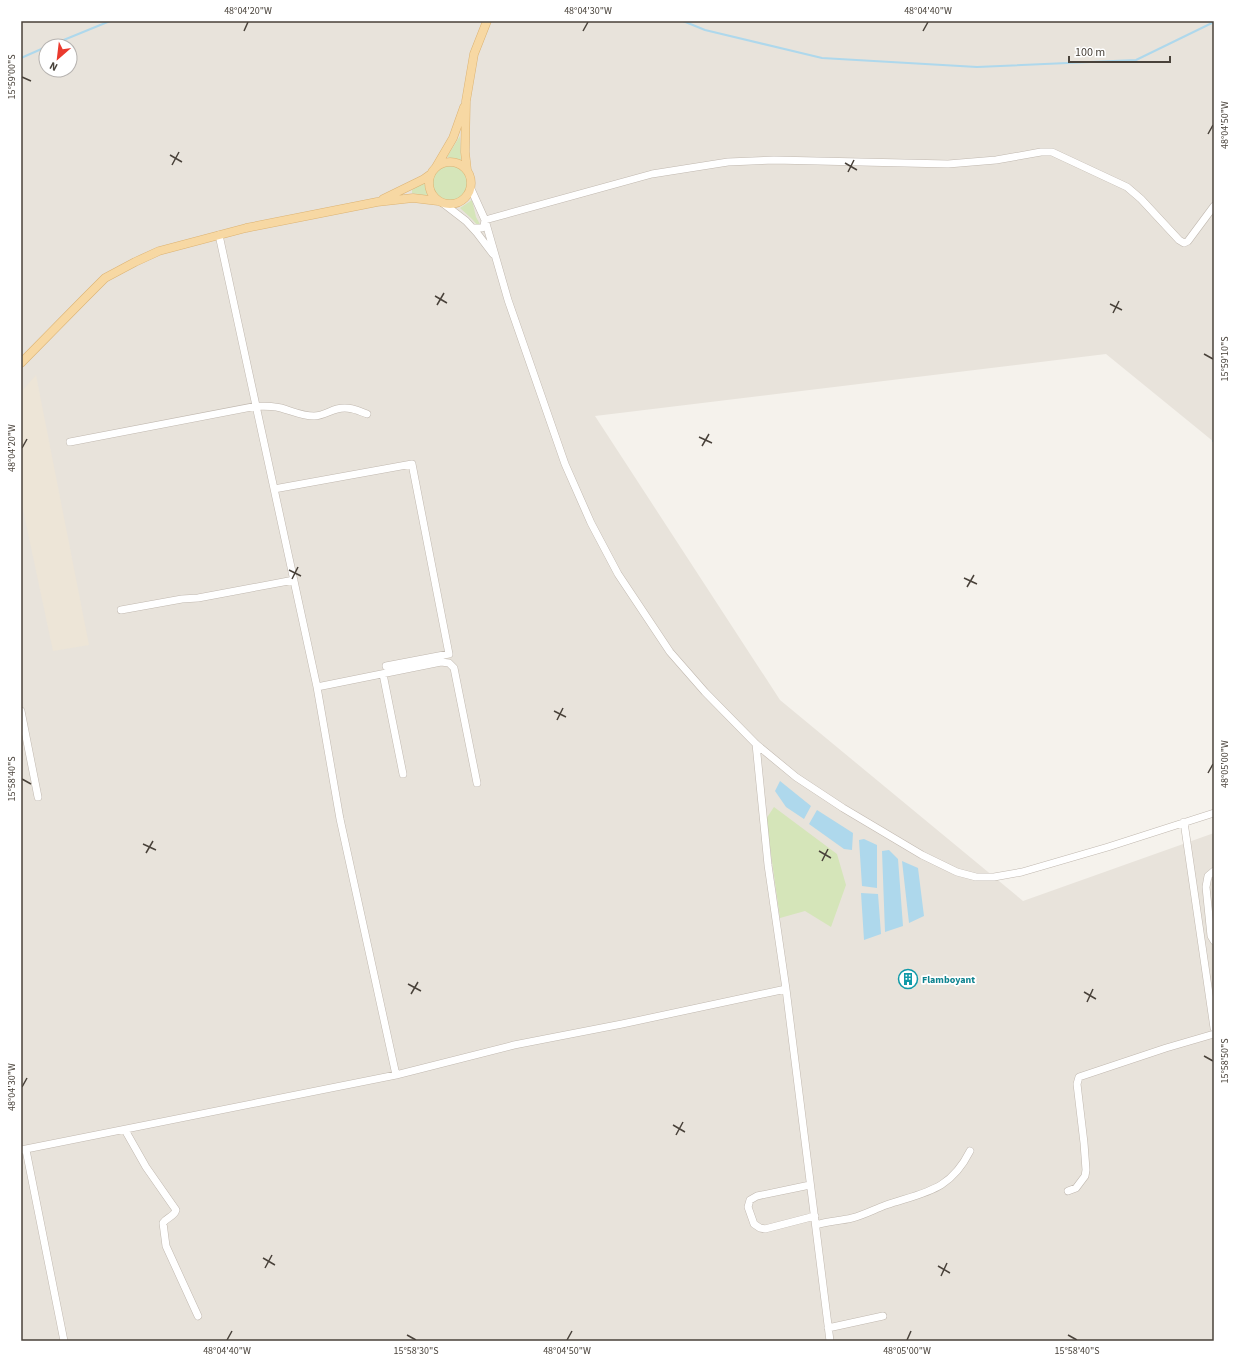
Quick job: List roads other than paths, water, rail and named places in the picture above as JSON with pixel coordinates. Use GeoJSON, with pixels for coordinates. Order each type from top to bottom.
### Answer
{"type":"FeatureCollection","features":[{"type":"Feature","properties":{"kind":"main road"},"geometry":{"type":"LineString","coordinates":[[467,170],[465,152],[466,101],[474,54],[487,21]]}},
{"type":"Feature","properties":{"kind":"main road"},"geometry":{"type":"LineString","coordinates":[[441,202],[432,195],[429,188],[429,181],[433,171],[453,138],[466,101]]}},
{"type":"Feature","properties":{"kind":"main road"},"geometry":{"type":"LineString","coordinates":[[21,363],[106,278],[159,251],[219,235],[377,202],[413,198],[451,205],[458,204],[468,195],[472,182],[467,170],[462,165],[455,162],[448,162],[441,164],[433,171],[403,189],[377,202]]}},
{"type":"Feature","properties":{"kind":"street"},"geometry":{"type":"LineString","coordinates":[[485,220],[652,174],[728,162],[774,160],[948,164],[996,160],[1041,152],[1052,152],[1060,155],[1127,187],[1141,199],[1179,240],[1184,243],[1188,241],[1214,206]]}},
{"type":"Feature","properties":{"kind":"street"},"geometry":{"type":"LineString","coordinates":[[471,189],[485,220],[508,300],[565,464],[591,523],[618,574],[670,652],[705,692],[756,744],[796,777],[843,808],[922,855],[967,876],[985,878],[1022,872],[1108,847],[1214,813]]}},
{"type":"Feature","properties":{"kind":"street"},"geometry":{"type":"LineString","coordinates":[[441,202],[466,220],[495,257]]}},
{"type":"Feature","properties":{"kind":"street"},"geometry":{"type":"LineString","coordinates":[[473,228],[482,228],[485,220]]}},
{"type":"Feature","properties":{"kind":"street"},"geometry":{"type":"LineString","coordinates":[[219,235],[317,687],[340,819],[396,1075]]}},
{"type":"Feature","properties":{"kind":"street"},"geometry":{"type":"LineString","coordinates":[[70,442],[256,406],[281,408],[302,415],[319,415],[338,409],[347,408],[356,409],[367,414]]}},
{"type":"Feature","properties":{"kind":"street"},"geometry":{"type":"LineString","coordinates":[[274,489],[412,464],[449,654],[386,666]]}},
{"type":"Feature","properties":{"kind":"street"},"geometry":{"type":"LineString","coordinates":[[121,610],[182,599],[198,598],[294,580]]}},
{"type":"Feature","properties":{"kind":"street"},"geometry":{"type":"LineString","coordinates":[[317,687],[441,662],[449,663],[452,665],[455,673],[477,783]]}},
{"type":"Feature","properties":{"kind":"street"},"geometry":{"type":"LineString","coordinates":[[383,674],[403,774]]}},
{"type":"Feature","properties":{"kind":"street"},"geometry":{"type":"LineString","coordinates":[[21,711],[38,796]]}},
{"type":"Feature","properties":{"kind":"street"},"geometry":{"type":"LineString","coordinates":[[756,744],[768,865],[786,989],[830,1341]]}},
{"type":"Feature","properties":{"kind":"street"},"geometry":{"type":"LineString","coordinates":[[1184,822],[1214,1028]]}},
{"type":"Feature","properties":{"kind":"street"},"geometry":{"type":"LineString","coordinates":[[1214,871],[1208,876],[1206,887],[1212,936],[1214,941]]}},
{"type":"Feature","properties":{"kind":"street"},"geometry":{"type":"LineString","coordinates":[[1197,916],[1209,914]]}},
{"type":"Feature","properties":{"kind":"street"},"geometry":{"type":"LineString","coordinates":[[64,1341],[23,1150],[396,1075],[514,1045],[622,1024],[786,989]]}},
{"type":"Feature","properties":{"kind":"street"},"geometry":{"type":"LineString","coordinates":[[1068,1191],[1076,1188],[1085,1176],[1086,1170],[1084,1136],[1077,1084],[1079,1077],[1166,1048],[1214,1034]]}},
{"type":"Feature","properties":{"kind":"street"},"geometry":{"type":"LineString","coordinates":[[125,1130],[146,1167],[176,1210],[173,1215],[163,1223],[166,1246],[198,1316]]}},
{"type":"Feature","properties":{"kind":"street"},"geometry":{"type":"LineString","coordinates":[[816,1225],[823,1222],[851,1218],[884,1205],[926,1193],[948,1181],[964,1163],[970,1150]]}},
{"type":"Feature","properties":{"kind":"street"},"geometry":{"type":"LineString","coordinates":[[810,1185],[757,1196],[750,1200],[748,1207],[754,1224],[765,1229],[815,1216]]}},
{"type":"Feature","properties":{"kind":"street"},"geometry":{"type":"LineString","coordinates":[[828,1328],[883,1316]]}},
{"type":"Feature","properties":{"kind":"water"},"geometry":{"type":"Polygon","coordinates":[[[780,781],[811,806],[804,819],[786,807],[775,791],[780,781]]]}},
{"type":"Feature","properties":{"kind":"water"},"geometry":{"type":"Polygon","coordinates":[[[817,810],[853,833],[852,850],[844,849],[809,824],[817,810]]]}},
{"type":"Feature","properties":{"kind":"water"},"geometry":{"type":"Polygon","coordinates":[[[864,839],[877,845],[877,888],[862,886],[859,840],[864,839]]]}},
{"type":"Feature","properties":{"kind":"water"},"geometry":{"type":"Polygon","coordinates":[[[889,850],[898,859],[903,926],[885,932],[882,851],[889,850]]]}},
{"type":"Feature","properties":{"kind":"water"},"geometry":{"type":"Polygon","coordinates":[[[902,861],[918,868],[924,916],[909,923],[902,861]]]}},
{"type":"Feature","properties":{"kind":"water"},"geometry":{"type":"Polygon","coordinates":[[[861,893],[878,894],[881,934],[864,940],[861,893]]]}},
{"type":"Feature","properties":{"kind":"waterway"},"geometry":{"type":"LineString","coordinates":[[69,38],[110,21]]}},
{"type":"Feature","properties":{"kind":"waterway"},"geometry":{"type":"LineString","coordinates":[[683,21],[705,30],[822,58],[977,67],[1136,60],[1214,22]]}},
{"type":"Feature","properties":{"kind":"waterway"},"geometry":{"type":"LineString","coordinates":[[21,58],[38,51]]}},
{"type":"Feature","properties":{"kind":"place","name":"Flamboyant"},"geometry":{"type":"Point","coordinates":[908,979]}}]}
